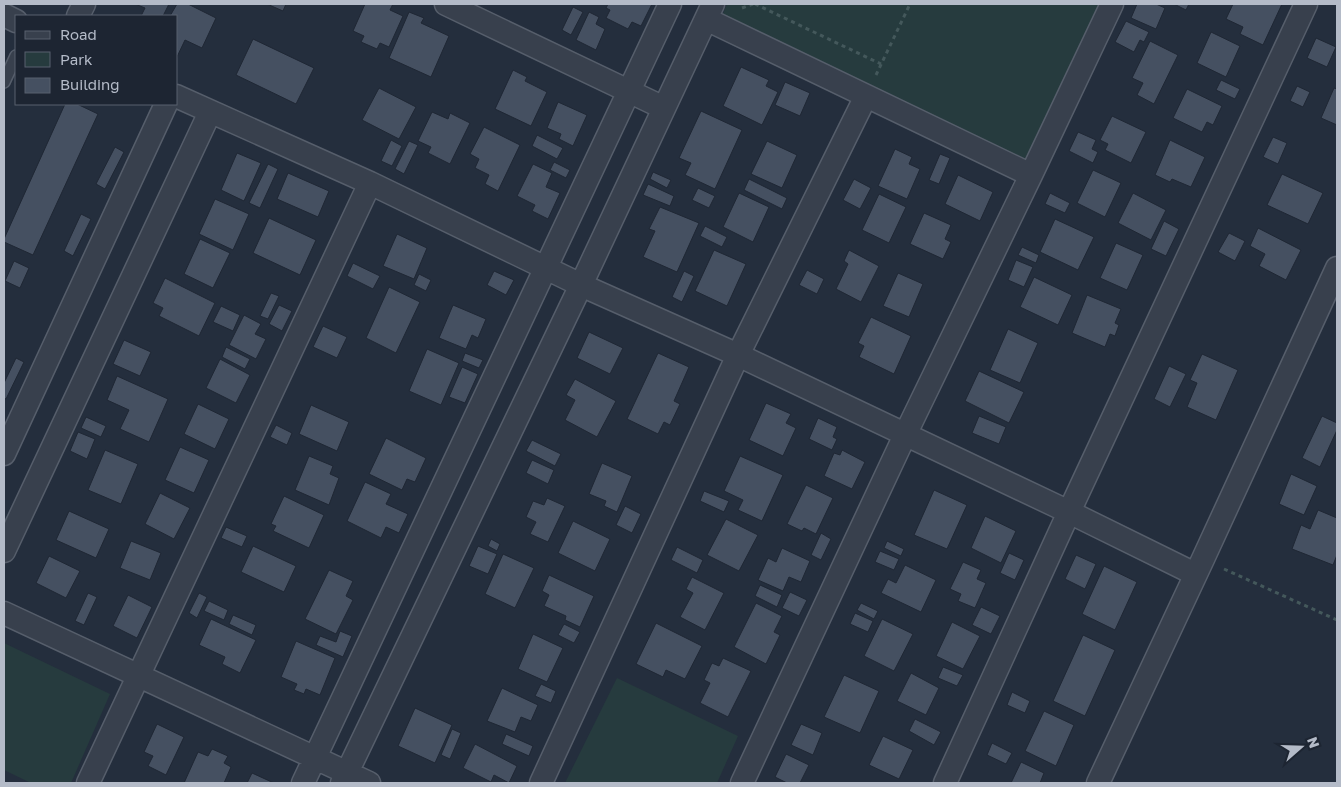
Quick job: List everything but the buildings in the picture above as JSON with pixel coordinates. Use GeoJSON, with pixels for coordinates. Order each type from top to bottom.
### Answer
{"type":"FeatureCollection","features":[{"type":"Feature","properties":{"kind":"street"},"geometry":{"type":"LineString","coordinates":[[446,4],[664,108]]}},
{"type":"Feature","properties":{"kind":"street"},"geometry":{"type":"LineString","coordinates":[[303,783],[670,4]]}},
{"type":"Feature","properties":{"kind":"street"},"geometry":{"type":"LineString","coordinates":[[742,783],[905,435],[1112,4]]}},
{"type":"Feature","properties":{"kind":"street"},"geometry":{"type":"LineString","coordinates":[[945,783],[1306,4]]}},
{"type":"Feature","properties":{"kind":"street"},"geometry":{"type":"LineString","coordinates":[[344,778],[581,285],[709,11],[866,96],[1031,176]]}},
{"type":"Feature","properties":{"kind":"street"},"geometry":{"type":"LineString","coordinates":[[541,783],[738,355],[866,96]]}},
{"type":"Feature","properties":{"kind":"street"},"geometry":{"type":"LineString","coordinates":[[178,97],[370,184],[581,285],[738,355],[1069,512],[1199,567]]}},
{"type":"Feature","properties":{"kind":"street"},"geometry":{"type":"LineString","coordinates":[[4,454],[166,105]]}},
{"type":"Feature","properties":{"kind":"street"},"geometry":{"type":"LineString","coordinates":[[4,551],[210,112]]}},
{"type":"Feature","properties":{"kind":"street"},"geometry":{"type":"LineString","coordinates":[[88,783],[370,184]]}},
{"type":"Feature","properties":{"kind":"street"},"geometry":{"type":"LineString","coordinates":[[1098,783],[1337,268]]}},
{"type":"Feature","properties":{"kind":"street"},"geometry":{"type":"LineString","coordinates":[[4,614],[314,758],[344,778],[368,783]]}},
{"type":"Feature","properties":{"kind":"lane"},"geometry":{"type":"LineString","coordinates":[[4,82],[15,58]]}},
{"type":"Feature","properties":{"kind":"path"},"geometry":{"type":"LineString","coordinates":[[736,10],[740,4]]}},
{"type":"Feature","properties":{"kind":"path"},"geometry":{"type":"LineString","coordinates":[[736,10],[754,4],[881,64]]}},
{"type":"Feature","properties":{"kind":"path"},"geometry":{"type":"LineString","coordinates":[[866,96],[910,4]]}},
{"type":"Feature","properties":{"kind":"path"},"geometry":{"type":"LineString","coordinates":[[736,10],[745,15]]}},
{"type":"Feature","properties":{"kind":"path"},"geometry":{"type":"LineString","coordinates":[[1199,567],[1337,620]]}},
{"type":"Feature","properties":{"kind":"green space"},"geometry":{"type":"Polygon","coordinates":[[[727,4],[1101,4],[1027,163],[722,16],[727,4]]]}},
{"type":"Feature","properties":{"kind":"green space"},"geometry":{"type":"Polygon","coordinates":[[[4,643],[110,694],[71,783],[31,783],[4,770],[4,643]]]}},
{"type":"Feature","properties":{"kind":"green space"},"geometry":{"type":"Polygon","coordinates":[[[617,678],[738,736],[717,783],[565,783],[617,678]]]}}]}
